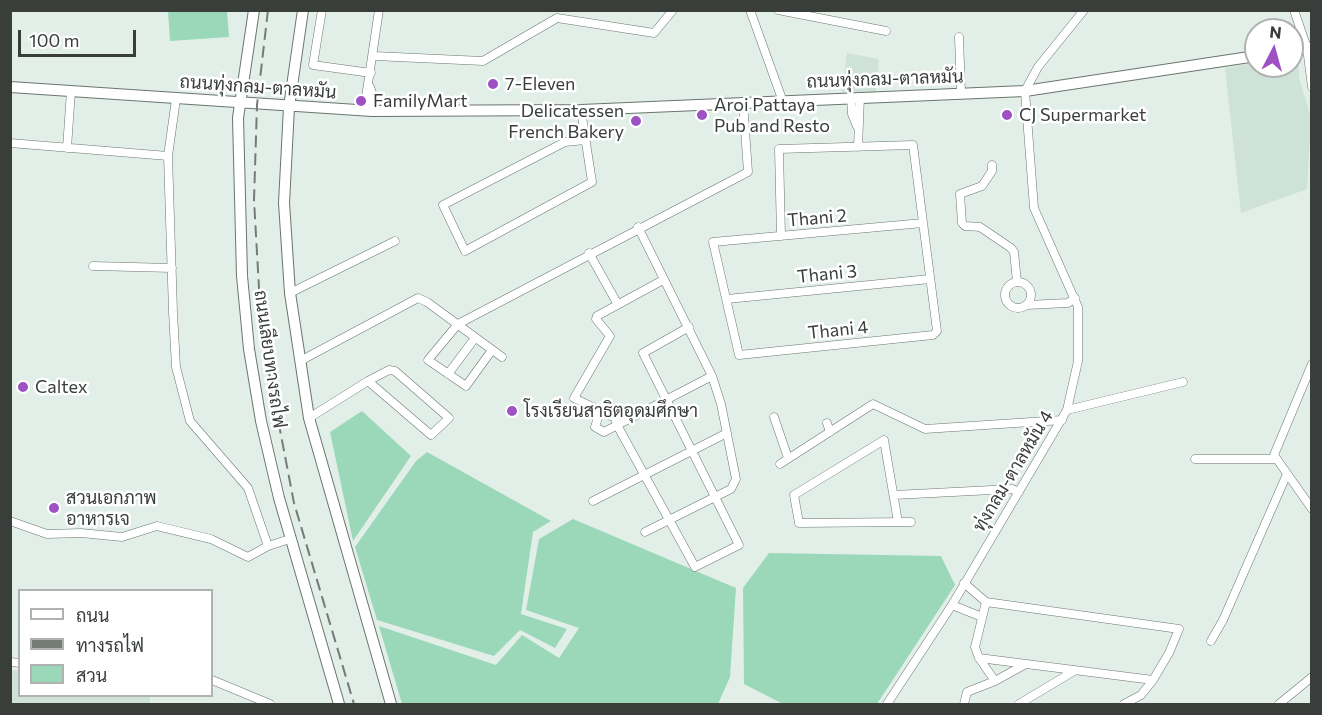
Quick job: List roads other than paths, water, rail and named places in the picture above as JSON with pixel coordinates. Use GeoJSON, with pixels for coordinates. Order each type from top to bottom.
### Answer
{"type":"FeatureCollection","features":[{"type":"Feature","properties":{"kind":"street","name":"ถนนเลียบทางรถไฟ"},"geometry":{"type":"LineString","coordinates":[[254,10],[239,103],[242,276],[249,349],[261,421],[290,539],[339,705]]}},
{"type":"Feature","properties":{"kind":"street","name":"ถนนเลียบทางรถไฟ"},"geometry":{"type":"LineString","coordinates":[[303,10],[289,107],[284,203],[290,292],[309,418],[391,705]]}},
{"type":"Feature","properties":{"kind":"street"},"geometry":{"type":"LineString","coordinates":[[322,10],[313,65],[371,73]]}},
{"type":"Feature","properties":{"kind":"street"},"geometry":{"type":"LineString","coordinates":[[368,111],[373,96],[370,87],[371,73],[380,10]]}},
{"type":"Feature","properties":{"kind":"street"},"geometry":{"type":"LineString","coordinates":[[374,56],[483,61],[558,14],[654,33],[673,10]]}},
{"type":"Feature","properties":{"kind":"street"},"geometry":{"type":"LineString","coordinates":[[750,10],[782,99]]}},
{"type":"Feature","properties":{"kind":"street"},"geometry":{"type":"LineString","coordinates":[[778,10],[886,31]]}},
{"type":"Feature","properties":{"kind":"street"},"geometry":{"type":"LineString","coordinates":[[1025,91],[1038,67],[1084,10]]}},
{"type":"Feature","properties":{"kind":"street"},"geometry":{"type":"LineString","coordinates":[[1294,10],[1309,48],[1311,87]]}},
{"type":"Feature","properties":{"kind":"street"},"geometry":{"type":"LineString","coordinates":[[959,37],[961,93]]}},
{"type":"Feature","properties":{"kind":"street","name":"ถนนทุ่งกลม-ตาลหมัน"},"geometry":{"type":"LineString","coordinates":[[10,87],[368,111],[581,110],[782,99],[1025,91],[1244,58]]}},
{"type":"Feature","properties":{"kind":"street"},"geometry":{"type":"LineString","coordinates":[[67,148],[71,91]]}},
{"type":"Feature","properties":{"kind":"street","name":"ทุ่งกลม-ตาลหมัน 4"},"geometry":{"type":"LineString","coordinates":[[887,705],[952,605],[1067,410],[1078,361],[1080,331],[1075,298],[1034,208],[1025,91]]}},
{"type":"Feature","properties":{"kind":"street"},"geometry":{"type":"LineString","coordinates":[[855,97],[860,114],[857,126],[858,147]]}},
{"type":"Feature","properties":{"kind":"street"},"geometry":{"type":"LineString","coordinates":[[176,99],[168,156],[176,367],[190,421],[248,488],[268,546]]}},
{"type":"Feature","properties":{"kind":"street"},"geometry":{"type":"LineString","coordinates":[[492,350],[466,386],[428,360],[458,324],[588,253],[748,172],[743,102]]}},
{"type":"Feature","properties":{"kind":"street"},"geometry":{"type":"LineString","coordinates":[[581,110],[592,182],[465,251],[442,205],[565,142],[585,140]]}},
{"type":"Feature","properties":{"kind":"street"},"geometry":{"type":"LineString","coordinates":[[10,143],[168,156]]}},
{"type":"Feature","properties":{"kind":"street"},"geometry":{"type":"LineString","coordinates":[[781,236],[778,149],[914,146],[930,279]]}},
{"type":"Feature","properties":{"kind":"street"},"geometry":{"type":"LineString","coordinates":[[992,165],[992,171],[982,186],[960,194],[962,223],[965,226],[980,227],[1011,248],[1014,252],[1017,282]]}},
{"type":"Feature","properties":{"kind":"street","name":"Thani 2"},"geometry":{"type":"LineString","coordinates":[[727,299],[713,242],[923,223]]}},
{"type":"Feature","properties":{"kind":"street"},"geometry":{"type":"LineString","coordinates":[[638,227],[712,376],[727,433],[736,482],[716,497],[645,532]]}},
{"type":"Feature","properties":{"kind":"street"},"geometry":{"type":"LineString","coordinates":[[290,292],[395,241]]}},
{"type":"Feature","properties":{"kind":"street"},"geometry":{"type":"LineString","coordinates":[[588,253],[617,303]]}},
{"type":"Feature","properties":{"kind":"street"},"geometry":{"type":"LineString","coordinates":[[93,266],[172,268]]}},
{"type":"Feature","properties":{"kind":"street","name":"Thani 3"},"geometry":{"type":"LineString","coordinates":[[727,299],[930,279]]}},
{"type":"Feature","properties":{"kind":"street","name":"Thani 4"},"geometry":{"type":"LineString","coordinates":[[727,299],[739,355],[933,335],[937,331],[930,279]]}},
{"type":"Feature","properties":{"kind":"street"},"geometry":{"type":"LineString","coordinates":[[663,280],[617,303],[597,316],[596,319],[610,336],[574,398],[615,418],[642,473],[695,567],[739,545],[643,353],[689,327]]}},
{"type":"Feature","properties":{"kind":"street"},"geometry":{"type":"LineString","coordinates":[[1017,282],[1030,290],[1030,301],[1027,306]]}},
{"type":"Feature","properties":{"kind":"street"},"geometry":{"type":"LineString","coordinates":[[1017,282],[1008,286],[1005,300],[1017,309],[1027,306],[1068,303],[1075,298]]}},
{"type":"Feature","properties":{"kind":"street"},"geometry":{"type":"LineString","coordinates":[[300,361],[418,298],[502,357]]}},
{"type":"Feature","properties":{"kind":"street"},"geometry":{"type":"LineString","coordinates":[[448,374],[475,338]]}},
{"type":"Feature","properties":{"kind":"street"},"geometry":{"type":"LineString","coordinates":[[1274,459],[1311,364]]}},
{"type":"Feature","properties":{"kind":"street"},"geometry":{"type":"LineString","coordinates":[[309,418],[368,381],[389,370],[395,371],[449,418],[431,435],[368,381]]}},
{"type":"Feature","properties":{"kind":"street"},"geometry":{"type":"LineString","coordinates":[[600,411],[595,427],[604,432],[712,376]]}},
{"type":"Feature","properties":{"kind":"street"},"geometry":{"type":"LineString","coordinates":[[1067,410],[1183,382]]}},
{"type":"Feature","properties":{"kind":"street"},"geometry":{"type":"LineString","coordinates":[[780,464],[873,404],[925,429],[1062,420]]}},
{"type":"Feature","properties":{"kind":"street"},"geometry":{"type":"LineString","coordinates":[[774,417],[788,458]]}},
{"type":"Feature","properties":{"kind":"street"},"geometry":{"type":"LineString","coordinates":[[827,423],[830,432]]}},
{"type":"Feature","properties":{"kind":"street"},"geometry":{"type":"LineString","coordinates":[[593,501],[642,473],[727,433]]}},
{"type":"Feature","properties":{"kind":"street"},"geometry":{"type":"LineString","coordinates":[[898,522],[884,440],[794,495],[799,523],[911,522]]}},
{"type":"Feature","properties":{"kind":"street"},"geometry":{"type":"LineString","coordinates":[[1195,459],[1274,459],[1311,509]]}},
{"type":"Feature","properties":{"kind":"street"},"geometry":{"type":"LineString","coordinates":[[1210,640],[1223,620],[1240,576],[1265,528],[1287,474]]}},
{"type":"Feature","properties":{"kind":"street"},"geometry":{"type":"LineString","coordinates":[[894,495],[1012,489],[1019,492]]}},
{"type":"Feature","properties":{"kind":"street"},"geometry":{"type":"LineString","coordinates":[[10,521],[47,534],[81,533],[122,537],[157,526],[211,539],[248,557],[268,546],[290,539]]}},
{"type":"Feature","properties":{"kind":"street"},"geometry":{"type":"LineString","coordinates":[[964,583],[986,602],[1179,629],[1169,653],[1153,680],[1141,695],[1124,705]]}},
{"type":"Feature","properties":{"kind":"street"},"geometry":{"type":"LineString","coordinates":[[986,602],[975,647],[979,658],[995,681]]}},
{"type":"Feature","properties":{"kind":"street"},"geometry":{"type":"LineString","coordinates":[[952,605],[982,617]]}},
{"type":"Feature","properties":{"kind":"street"},"geometry":{"type":"LineString","coordinates":[[979,658],[1153,680]]}},
{"type":"Feature","properties":{"kind":"street"},"geometry":{"type":"LineString","coordinates":[[964,705],[967,692],[995,681],[1024,665]]}},
{"type":"Feature","properties":{"kind":"street"},"geometry":{"type":"LineString","coordinates":[[1019,705],[1075,670]]}},
{"type":"Feature","properties":{"kind":"street"},"geometry":{"type":"LineString","coordinates":[[1279,705],[1311,677]]}},
{"type":"Feature","properties":{"kind":"street"},"geometry":{"type":"LineString","coordinates":[[213,680],[270,705]]}},
{"type":"Feature","properties":{"kind":"street"},"geometry":{"type":"LineString","coordinates":[[1291,695],[1296,705]]}},
{"type":"Feature","properties":{"kind":"railway"},"geometry":{"type":"LineString","coordinates":[[268,10],[257,105],[254,200],[259,288],[267,362],[294,503],[354,704]]}},
{"type":"Feature","properties":{"kind":"place","name":"7-Eleven"},"geometry":{"type":"Point","coordinates":[493,84]}},
{"type":"Feature","properties":{"kind":"place","name":"FamilyMart"},"geometry":{"type":"Point","coordinates":[361,101]}},
{"type":"Feature","properties":{"kind":"place","name":"Aroi Pattaya Pub and Resto"},"geometry":{"type":"Point","coordinates":[702,115]}},
{"type":"Feature","properties":{"kind":"place","name":"CJ Supermarket"},"geometry":{"type":"Point","coordinates":[1007,115]}},
{"type":"Feature","properties":{"kind":"place","name":"Delicatessen French Bakery"},"geometry":{"type":"Point","coordinates":[636,121]}},
{"type":"Feature","properties":{"kind":"place","name":"Caltex"},"geometry":{"type":"Point","coordinates":[23,387]}},
{"type":"Feature","properties":{"kind":"place","name":"โรงเรียนสาธิตอุดมศึกษา"},"geometry":{"type":"Point","coordinates":[512,411]}},
{"type":"Feature","properties":{"kind":"place","name":"สวนเอกภาพ อาหารเจ"},"geometry":{"type":"Point","coordinates":[54,508]}}]}
